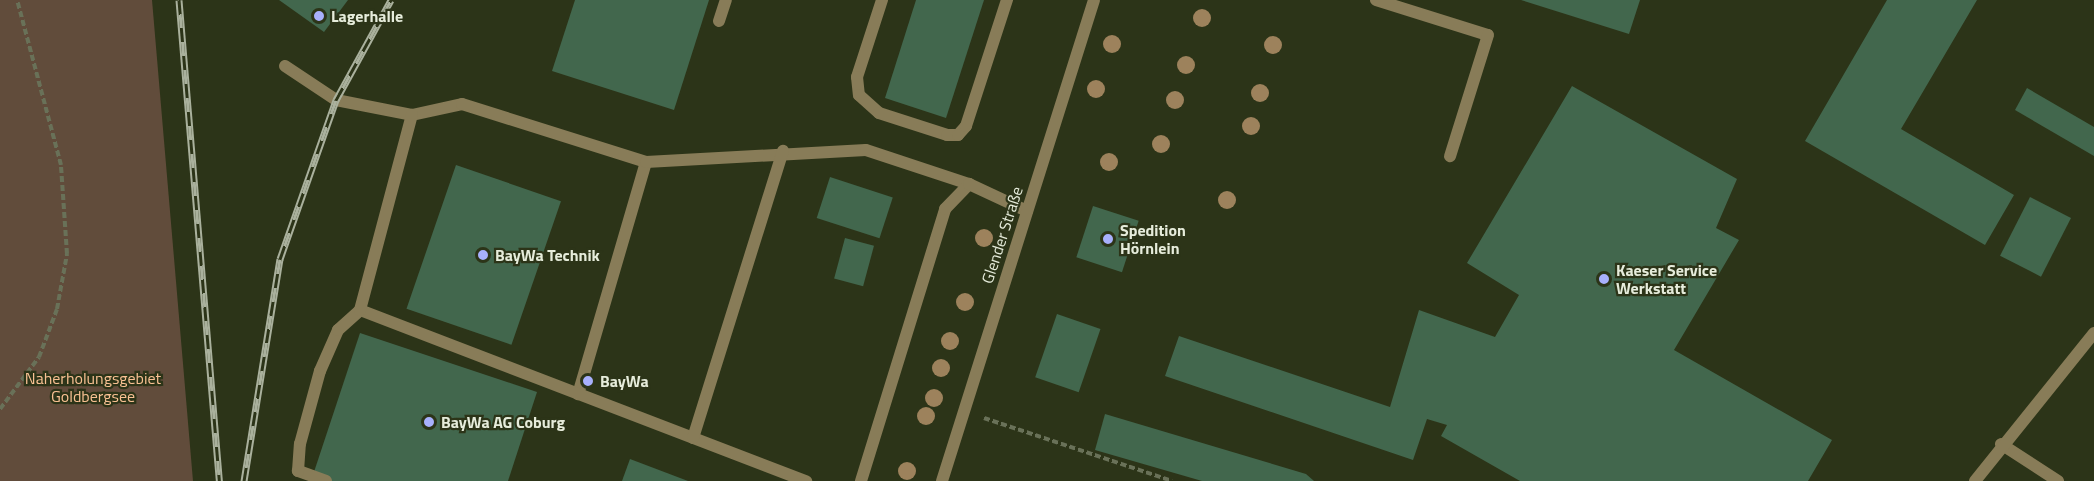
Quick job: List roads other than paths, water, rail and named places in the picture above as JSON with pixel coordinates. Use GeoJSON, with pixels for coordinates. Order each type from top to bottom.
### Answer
{"type":"FeatureCollection","features":[{"type":"Feature","properties":{"kind":"street"},"geometry":{"type":"LineString","coordinates":[[720,21],[726,0]]}},
{"type":"Feature","properties":{"kind":"street"},"geometry":{"type":"LineString","coordinates":[[882,0],[857,77],[859,95],[879,113],[958,135],[966,126],[1007,0]]}},
{"type":"Feature","properties":{"kind":"street","name":"Glender Straße"},"geometry":{"type":"LineString","coordinates":[[942,481],[1094,0]]}},
{"type":"Feature","properties":{"kind":"street"},"geometry":{"type":"LineString","coordinates":[[1376,0],[1488,35],[1450,156]]}},
{"type":"Feature","properties":{"kind":"street"},"geometry":{"type":"LineString","coordinates":[[285,66],[336,100],[412,115],[462,104],[646,162],[783,151],[866,150],[969,184],[1027,211]]}},
{"type":"Feature","properties":{"kind":"street"},"geometry":{"type":"LineString","coordinates":[[326,481],[298,471],[300,444],[325,361],[339,330],[360,310],[412,115]]}},
{"type":"Feature","properties":{"kind":"street"},"geometry":{"type":"LineString","coordinates":[[693,438],[783,151]]}},
{"type":"Feature","properties":{"kind":"street"},"geometry":{"type":"LineString","coordinates":[[578,394],[646,162]]}},
{"type":"Feature","properties":{"kind":"street"},"geometry":{"type":"LineString","coordinates":[[861,481],[945,209],[969,184]]}},
{"type":"Feature","properties":{"kind":"street"},"geometry":{"type":"LineString","coordinates":[[360,310],[806,481]]}},
{"type":"Feature","properties":{"kind":"street"},"geometry":{"type":"LineString","coordinates":[[1976,481],[2001,444],[2094,333]]}},
{"type":"Feature","properties":{"kind":"street"},"geometry":{"type":"LineString","coordinates":[[2001,444],[2058,481]]}},
{"type":"Feature","properties":{"kind":"railway"},"geometry":{"type":"LineString","coordinates":[[179,0],[219,481]]}},
{"type":"Feature","properties":{"kind":"railway"},"geometry":{"type":"LineString","coordinates":[[244,481],[280,259],[336,100],[391,0]]}},
{"type":"Feature","properties":{"kind":"place","name":"Lagerhalle"},"geometry":{"type":"Point","coordinates":[319,16]}},
{"type":"Feature","properties":{"kind":"place","name":"Spedition Hörnlein"},"geometry":{"type":"Point","coordinates":[1108,239]}},
{"type":"Feature","properties":{"kind":"place","name":"BayWa Technik"},"geometry":{"type":"Point","coordinates":[483,255]}},
{"type":"Feature","properties":{"kind":"place","name":"Kaeser Service Werkstatt"},"geometry":{"type":"Point","coordinates":[1604,279]}},
{"type":"Feature","properties":{"kind":"place","name":"BayWa"},"geometry":{"type":"Point","coordinates":[588,381]}},
{"type":"Feature","properties":{"kind":"place","name":"BayWa AG Coburg"},"geometry":{"type":"Point","coordinates":[429,422]}},
{"type":"Feature","properties":{"kind":"park label","name":"Naherholungsgebiet Goldbergsee"},"geometry":{"type":"Point","coordinates":[93,387]}}]}
